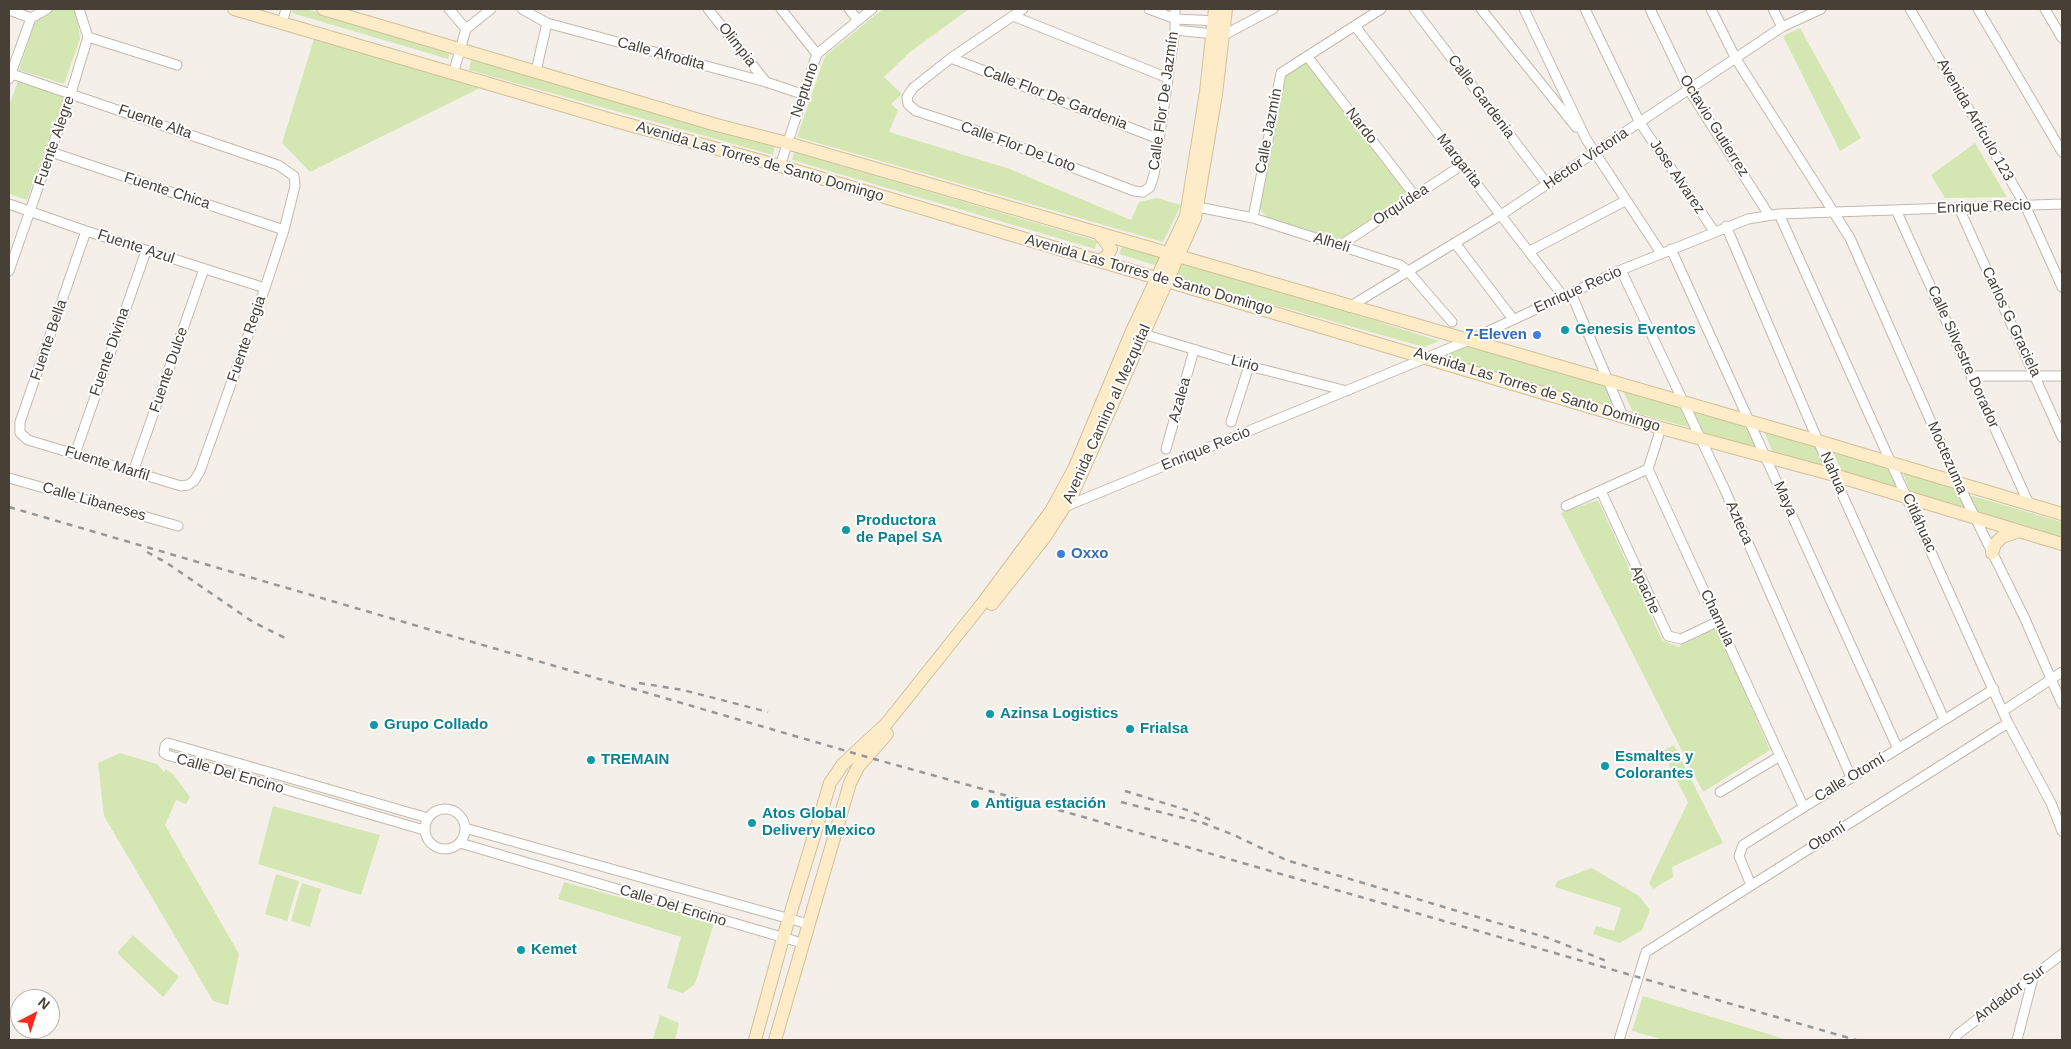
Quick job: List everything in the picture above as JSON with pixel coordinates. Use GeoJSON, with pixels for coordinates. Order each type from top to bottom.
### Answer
{"type":"FeatureCollection","features":[{"type":"Feature","properties":{"kind":"street"},"geometry":{"type":"LineString","coordinates":[[9,75],[31,18],[47,9]]}},
{"type":"Feature","properties":{"kind":"street"},"geometry":{"type":"LineString","coordinates":[[79,9],[88,37],[177,65]]}},
{"type":"Feature","properties":{"kind":"street","name":"Avenida Las Torres de Santo Domingo"},"geometry":{"type":"LineString","coordinates":[[234,9],[619,122],[780,166],[1661,428],[1834,475],[1908,499],[2062,544]]}},
{"type":"Feature","properties":{"kind":"street"},"geometry":{"type":"LineString","coordinates":[[282,23],[286,9]]}},
{"type":"Feature","properties":{"kind":"street","name":"Avenida Las Torres de Santo Domingo"},"geometry":{"type":"LineString","coordinates":[[323,9],[714,124],[787,143],[1349,307],[1891,462],[2062,514]]}},
{"type":"Feature","properties":{"kind":"street"},"geometry":{"type":"LineString","coordinates":[[449,9],[466,29]]}},
{"type":"Feature","properties":{"kind":"street"},"geometry":{"type":"LineString","coordinates":[[453,74],[466,29],[490,9]]}},
{"type":"Feature","properties":{"kind":"street","name":"Calle Afrodita"},"geometry":{"type":"LineString","coordinates":[[522,9],[547,23],[766,82],[802,94]]}},
{"type":"Feature","properties":{"kind":"street","name":"Olimpia"},"geometry":{"type":"LineString","coordinates":[[708,9],[766,82]]}},
{"type":"Feature","properties":{"kind":"street"},"geometry":{"type":"LineString","coordinates":[[781,9],[818,54]]}},
{"type":"Feature","properties":{"kind":"street"},"geometry":{"type":"LineString","coordinates":[[849,9],[858,20]]}},
{"type":"Feature","properties":{"kind":"street","name":"Neptuno"},"geometry":{"type":"LineString","coordinates":[[780,166],[802,94],[818,54],[872,9]]}},
{"type":"Feature","properties":{"kind":"street"},"geometry":{"type":"LineString","coordinates":[[951,58],[1022,9]]}},
{"type":"Feature","properties":{"kind":"street"},"geometry":{"type":"LineString","coordinates":[[1150,9],[1176,19],[1223,18],[1248,24],[1273,9]]}},
{"type":"Feature","properties":{"kind":"street","name":"Calle Flor De Jazmín"},"geometry":{"type":"LineString","coordinates":[[1146,192],[1153,180],[1175,30],[1175,9]]}},
{"type":"Feature","properties":{"kind":"street","name":"Calle Jazmín"},"geometry":{"type":"LineString","coordinates":[[1253,218],[1278,80],[1285,69],[1381,9]]}},
{"type":"Feature","properties":{"kind":"street","name":"Calle Gardenia"},"geometry":{"type":"LineString","coordinates":[[1414,9],[1548,185]]}},
{"type":"Feature","properties":{"kind":"street"},"geometry":{"type":"LineString","coordinates":[[1481,9],[1586,139]]}},
{"type":"Feature","properties":{"kind":"street"},"geometry":{"type":"LineString","coordinates":[[1524,9],[1586,139],[1660,254]]}},
{"type":"Feature","properties":{"kind":"street","name":"Jose Alvarez"},"geometry":{"type":"LineString","coordinates":[[1585,9],[1640,123],[1714,231]]}},
{"type":"Feature","properties":{"kind":"street","name":"Octavio Gutierrez"},"geometry":{"type":"LineString","coordinates":[[1650,9],[1689,90],[1774,214]]}},
{"type":"Feature","properties":{"kind":"street","name":"Moctezuma"},"geometry":{"type":"LineString","coordinates":[[1711,9],[1736,59],[1834,212],[1857,254],[1958,483],[2025,619],[2062,704]]}},
{"type":"Feature","properties":{"kind":"street"},"geometry":{"type":"LineString","coordinates":[[1773,9],[1782,27]]}},
{"type":"Feature","properties":{"kind":"street","name":"Héctor Victoria"},"geometry":{"type":"LineString","coordinates":[[1349,307],[1548,185],[1782,27],[1821,9]]}},
{"type":"Feature","properties":{"kind":"street","name":"Avenida Artículo 123"},"geometry":{"type":"LineString","coordinates":[[1910,9],[2025,205],[2062,286]]}},
{"type":"Feature","properties":{"kind":"street"},"geometry":{"type":"LineString","coordinates":[[1978,9],[2062,152]]}},
{"type":"Feature","properties":{"kind":"street"},"geometry":{"type":"LineString","coordinates":[[2045,9],[2062,38]]}},
{"type":"Feature","properties":{"kind":"street"},"geometry":{"type":"LineString","coordinates":[[9,10],[31,18]]}},
{"type":"Feature","properties":{"kind":"street"},"geometry":{"type":"LineString","coordinates":[[1013,16],[1168,78]]}},
{"type":"Feature","properties":{"kind":"street","name":"Avenida Camino al Mezquital"},"geometry":{"type":"LineString","coordinates":[[775,1040],[838,817],[854,772],[1026,563],[1059,507],[1070,477],[1173,255],[1193,206],[1223,18]]}},
{"type":"Feature","properties":{"kind":"street"},"geometry":{"type":"LineString","coordinates":[[536,71],[547,23]]}},
{"type":"Feature","properties":{"kind":"street","name":"Margarita"},"geometry":{"type":"LineString","coordinates":[[1355,26],[1501,215],[1567,294],[1610,382],[1623,416]]}},
{"type":"Feature","properties":{"kind":"street"},"geometry":{"type":"LineString","coordinates":[[1175,30],[1219,35]]}},
{"type":"Feature","properties":{"kind":"street","name":"Fuente Alegre"},"geometry":{"type":"LineString","coordinates":[[9,272],[71,93],[88,37]]}},
{"type":"Feature","properties":{"kind":"street","name":"Nardo"},"geometry":{"type":"LineString","coordinates":[[1307,56],[1414,196]]}},
{"type":"Feature","properties":{"kind":"street","name":"Calle Flor De Loto"},"geometry":{"type":"LineString","coordinates":[[951,58],[913,88],[907,100],[910,108],[980,132],[1134,191],[1146,192]]}},
{"type":"Feature","properties":{"kind":"street","name":"Calle Flor De Gardenia"},"geometry":{"type":"LineString","coordinates":[[951,58],[1159,139]]}},
{"type":"Feature","properties":{"kind":"street","name":"Fuente Alta"},"geometry":{"type":"LineString","coordinates":[[9,75],[71,93],[278,164],[292,173],[296,180]]}},
{"type":"Feature","properties":{"kind":"street","name":"Fuente Chica"},"geometry":{"type":"LineString","coordinates":[[51,152],[284,230]]}},
{"type":"Feature","properties":{"kind":"street","name":"Orquídea"},"geometry":{"type":"LineString","coordinates":[[1340,245],[1462,165]]}},
{"type":"Feature","properties":{"kind":"street","name":"Fuente Regia"},"geometry":{"type":"LineString","coordinates":[[181,486],[191,483],[200,471],[265,288],[284,230],[296,180]]}},
{"type":"Feature","properties":{"kind":"street"},"geometry":{"type":"LineString","coordinates":[[1530,251],[1625,201]]}},
{"type":"Feature","properties":{"kind":"street","name":"Fuente Azul"},"geometry":{"type":"LineString","coordinates":[[9,204],[146,251],[265,288]]}},
{"type":"Feature","properties":{"kind":"street","name":"Enrique Recio"},"geometry":{"type":"LineString","coordinates":[[1059,507],[1467,341],[1567,294],[1726,226],[1774,214],[2062,204]]}},
{"type":"Feature","properties":{"kind":"street","name":"Alhelí"},"geometry":{"type":"LineString","coordinates":[[1193,206],[1253,218],[1395,263],[1407,270],[1452,322]]}},
{"type":"Feature","properties":{"kind":"street","name":"Carlos G Graciela"},"geometry":{"type":"LineString","coordinates":[[1959,208],[2062,437]]}},
{"type":"Feature","properties":{"kind":"street","name":"Calle Silvestre Dorador"},"geometry":{"type":"LineString","coordinates":[[1896,210],[2029,504]]}},
{"type":"Feature","properties":{"kind":"street","name":"Citláhuac"},"geometry":{"type":"LineString","coordinates":[[1774,214],[1891,462],[2008,723],[2051,803],[2062,831]]}},
{"type":"Feature","properties":{"kind":"street","name":"Nahua"},"geometry":{"type":"LineString","coordinates":[[1726,226],[1818,441],[1944,719]]}},
{"type":"Feature","properties":{"kind":"street","name":"Fuente Bella"},"geometry":{"type":"LineString","coordinates":[[33,441],[20,433],[20,422],[86,231]]}},
{"type":"Feature","properties":{"kind":"street"},"geometry":{"type":"LineString","coordinates":[[1099,261],[1107,256],[1111,249],[1100,235]]}},
{"type":"Feature","properties":{"kind":"street"},"geometry":{"type":"LineString","coordinates":[[1455,243],[1513,319]]}},
{"type":"Feature","properties":{"kind":"street","name":"Maya"},"geometry":{"type":"LineString","coordinates":[[1671,249],[1898,749]]}},
{"type":"Feature","properties":{"kind":"street","name":"Fuente Divina"},"geometry":{"type":"LineString","coordinates":[[74,454],[146,251]]}},
{"type":"Feature","properties":{"kind":"street","name":"Fuente Dulce"},"geometry":{"type":"LineString","coordinates":[[133,472],[204,269]]}},
{"type":"Feature","properties":{"kind":"street","name":"Azteca"},"geometry":{"type":"LineString","coordinates":[[1622,270],[1698,438],[1724,488],[1851,777]]}},
{"type":"Feature","properties":{"kind":"street","name":"Avenida Camino al Mezquital"},"geometry":{"type":"LineString","coordinates":[[755,1040],[788,919],[830,783],[849,757],[887,723],[1059,507],[1083,473],[1143,334],[1162,280]]}},
{"type":"Feature","properties":{"kind":"street","name":"Lirio"},"geometry":{"type":"LineString","coordinates":[[1143,334],[1248,366],[1347,390]]}},
{"type":"Feature","properties":{"kind":"street","name":"Azalea"},"geometry":{"type":"LineString","coordinates":[[1166,450],[1194,350]]}},
{"type":"Feature","properties":{"kind":"street"},"geometry":{"type":"LineString","coordinates":[[1232,422],[1248,366]]}},
{"type":"Feature","properties":{"kind":"street"},"geometry":{"type":"LineString","coordinates":[[1972,376],[2062,376]]}},
{"type":"Feature","properties":{"kind":"street"},"geometry":{"type":"LineString","coordinates":[[1566,506],[1648,469],[1661,428]]}},
{"type":"Feature","properties":{"kind":"street","name":"Fuente Marfil"},"geometry":{"type":"LineString","coordinates":[[33,441],[181,486]]}},
{"type":"Feature","properties":{"kind":"street","name":"Chamula"},"geometry":{"type":"LineString","coordinates":[[1648,469],[1803,806]]}},
{"type":"Feature","properties":{"kind":"street","name":"Calle Libaneses"},"geometry":{"type":"LineString","coordinates":[[9,478],[178,526]]}},
{"type":"Feature","properties":{"kind":"street","name":"Apache"},"geometry":{"type":"LineString","coordinates":[[1601,491],[1668,636],[1680,640],[1719,622]]}},
{"type":"Feature","properties":{"kind":"street"},"geometry":{"type":"LineString","coordinates":[[1992,553],[1995,544],[2002,537],[2020,531]]}},
{"type":"Feature","properties":{"kind":"street"},"geometry":{"type":"LineString","coordinates":[[2003,711],[2062,672]]}},
{"type":"Feature","properties":{"kind":"street","name":"Calle Otomí"},"geometry":{"type":"LineString","coordinates":[[1751,885],[1739,856],[1741,847],[1803,806],[1994,690]]}},
{"type":"Feature","properties":{"kind":"street","name":"Otomí"},"geometry":{"type":"LineString","coordinates":[[1619,1040],[1646,952],[2008,723]]}},
{"type":"Feature","properties":{"kind":"street","name":"Calle Del Encino"},"geometry":{"type":"LineString","coordinates":[[424,830],[167,755],[164,752],[165,746],[168,743],[428,818]]}},
{"type":"Feature","properties":{"kind":"street"},"geometry":{"type":"LineString","coordinates":[[1720,792],[1780,756]]}},
{"type":"Feature","properties":{"kind":"street"},"geometry":{"type":"LineString","coordinates":[[445,809],[455,812],[462,819],[465,828],[460,843],[450,850],[438,848],[428,842],[424,830],[428,818],[435,812],[445,809]]}},
{"type":"Feature","properties":{"kind":"street"},"geometry":{"type":"LineString","coordinates":[[820,811],[838,817]]}},
{"type":"Feature","properties":{"kind":"street","name":"Calle Del Encino"},"geometry":{"type":"LineString","coordinates":[[465,828],[808,924]]}},
{"type":"Feature","properties":{"kind":"street","name":"Calle Del Encino"},"geometry":{"type":"LineString","coordinates":[[460,843],[802,944]]}},
{"type":"Feature","properties":{"kind":"street"},"geometry":{"type":"LineString","coordinates":[[544,868],[549,852]]}},
{"type":"Feature","properties":{"kind":"street","name":"Andador Sur"},"geometry":{"type":"LineString","coordinates":[[1956,1037],[2062,954]]}},
{"type":"Feature","properties":{"kind":"street"},"geometry":{"type":"LineString","coordinates":[[2017,1040],[2033,978]]}},
{"type":"Feature","properties":{"kind":"green space"},"geometry":{"type":"Polygon","coordinates":[[[51,9],[77,9],[80,39],[64,84],[19,70],[35,21],[51,9]]]}},
{"type":"Feature","properties":{"kind":"green space"},"geometry":{"type":"Polygon","coordinates":[[[293,9],[306,9],[450,51],[448,59],[292,13],[293,9]]]}},
{"type":"Feature","properties":{"kind":"green space"},"geometry":{"type":"Polygon","coordinates":[[[883,9],[969,9],[910,52],[884,77],[902,94],[891,104],[898,110],[889,132],[1007,168],[1131,220],[1139,202],[1157,198],[1181,205],[1163,242],[797,137],[825,56],[883,9]]]}},
{"type":"Feature","properties":{"kind":"green space"},"geometry":{"type":"Polygon","coordinates":[[[1800,28],[1861,138],[1840,151],[1783,36],[1800,28]]]}},
{"type":"Feature","properties":{"kind":"green space"},"geometry":{"type":"Polygon","coordinates":[[[314,39],[482,87],[310,172],[282,143],[314,39]]]}},
{"type":"Feature","properties":{"kind":"green space"},"geometry":{"type":"Polygon","coordinates":[[[472,55],[775,145],[773,155],[469,70],[472,55]]]}},
{"type":"Feature","properties":{"kind":"green space"},"geometry":{"type":"Polygon","coordinates":[[[1304,61],[1309,64],[1409,191],[1407,197],[1342,238],[1337,239],[1266,217],[1260,209],[1282,79],[1287,71],[1304,61]]]}},
{"type":"Feature","properties":{"kind":"green space"},"geometry":{"type":"Polygon","coordinates":[[[18,81],[64,96],[27,200],[9,194],[9,106],[18,81]]]}},
{"type":"Feature","properties":{"kind":"green space"},"geometry":{"type":"Polygon","coordinates":[[[1975,143],[2007,197],[1945,198],[1931,175],[1975,143]]]}},
{"type":"Feature","properties":{"kind":"green space"},"geometry":{"type":"Polygon","coordinates":[[[794,152],[1097,241],[1095,249],[792,160],[794,152]]]}},
{"type":"Feature","properties":{"kind":"green space"},"geometry":{"type":"Polygon","coordinates":[[[1122,246],[1164,258],[1158,266],[1119,254],[1122,246]]]}},
{"type":"Feature","properties":{"kind":"green space"},"geometry":{"type":"Polygon","coordinates":[[[1184,260],[1439,341],[1424,347],[1175,277],[1184,260]]]}},
{"type":"Feature","properties":{"kind":"green space"},"geometry":{"type":"Polygon","coordinates":[[[1469,345],[1610,384],[1620,408],[1439,356],[1469,345]]]}},
{"type":"Feature","properties":{"kind":"green space"},"geometry":{"type":"Polygon","coordinates":[[[1622,389],[1680,406],[1691,428],[1633,412],[1622,389]]]}},
{"type":"Feature","properties":{"kind":"green space"},"geometry":{"type":"Polygon","coordinates":[[[1690,410],[1752,427],[1763,451],[1704,433],[1690,410]]]}},
{"type":"Feature","properties":{"kind":"green space"},"geometry":{"type":"Polygon","coordinates":[[[1764,431],[1817,446],[1827,468],[1773,453],[1764,431]]]}},
{"type":"Feature","properties":{"kind":"green space"},"geometry":{"type":"Polygon","coordinates":[[[1832,451],[1889,467],[1899,490],[1843,473],[1832,451]]]}},
{"type":"Feature","properties":{"kind":"green space"},"geometry":{"type":"Polygon","coordinates":[[[1902,470],[1956,486],[1968,510],[1911,494],[1902,470]]]}},
{"type":"Feature","properties":{"kind":"green space"},"geometry":{"type":"Polygon","coordinates":[[[1969,495],[2062,522],[2062,541],[1978,516],[1969,495]]]}},
{"type":"Feature","properties":{"kind":"green space"},"geometry":{"type":"Polygon","coordinates":[[[1598,500],[1662,640],[1678,647],[1714,629],[1718,630],[1770,750],[1703,792],[1561,513],[1598,500]]]}},
{"type":"Feature","properties":{"kind":"green space"},"geometry":{"type":"Polygon","coordinates":[[[1674,745],[1723,843],[1672,867],[1673,877],[1653,889],[1649,883],[1688,802],[1662,751],[1674,745]]]}},
{"type":"Feature","properties":{"kind":"green space"},"geometry":{"type":"Polygon","coordinates":[[[120,753],[157,764],[164,772],[166,769],[174,775],[190,797],[186,804],[176,800],[165,825],[239,954],[228,1005],[213,1001],[104,816],[98,763],[120,753]]]}},
{"type":"Feature","properties":{"kind":"green space"},"geometry":{"type":"Polygon","coordinates":[[[273,806],[380,835],[361,895],[258,864],[273,806]]]}},
{"type":"Feature","properties":{"kind":"green space"},"geometry":{"type":"Polygon","coordinates":[[[1592,868],[1639,896],[1650,910],[1642,930],[1620,943],[1593,934],[1596,926],[1614,931],[1621,908],[1555,887],[1557,881],[1592,868]]]}},
{"type":"Feature","properties":{"kind":"green space"},"geometry":{"type":"Polygon","coordinates":[[[276,874],[299,881],[287,921],[265,914],[276,874]]]}},
{"type":"Feature","properties":{"kind":"green space"},"geometry":{"type":"Polygon","coordinates":[[[564,882],[714,923],[695,984],[683,993],[667,988],[681,937],[558,899],[564,882]]]}},
{"type":"Feature","properties":{"kind":"green space"},"geometry":{"type":"Polygon","coordinates":[[[302,883],[321,889],[310,927],[291,921],[302,883]]]}},
{"type":"Feature","properties":{"kind":"green space"},"geometry":{"type":"Polygon","coordinates":[[[133,935],[179,977],[163,997],[117,953],[133,935]]]}},
{"type":"Feature","properties":{"kind":"green space"},"geometry":{"type":"Polygon","coordinates":[[[1643,996],[1788,1040],[1664,1040],[1632,1031],[1643,996]]]}},
{"type":"Feature","properties":{"kind":"green space"},"geometry":{"type":"Polygon","coordinates":[[[660,1015],[679,1023],[675,1040],[653,1040],[660,1015]]]}},
{"type":"Feature","properties":{"kind":"railway"},"geometry":{"type":"LineString","coordinates":[[9,507],[867,757],[1080,816],[1856,1040]]}},
{"type":"Feature","properties":{"kind":"railway"},"geometry":{"type":"LineString","coordinates":[[147,552],[167,563],[253,622],[289,640]]}},
{"type":"Feature","properties":{"kind":"railway"},"geometry":{"type":"LineString","coordinates":[[639,683],[683,690],[768,712]]}},
{"type":"Feature","properties":{"kind":"railway"},"geometry":{"type":"LineString","coordinates":[[1125,791],[1190,811],[1211,820]]}},
{"type":"Feature","properties":{"kind":"railway"},"geometry":{"type":"LineString","coordinates":[[1121,802],[1203,823],[1234,835],[1286,860],[1548,938],[1609,962]]}},
{"type":"Feature","properties":{"kind":"place","name":"Genesis Eventos"},"geometry":{"type":"Point","coordinates":[1565,330]}},
{"type":"Feature","properties":{"kind":"place","name":"7-Eleven"},"geometry":{"type":"Point","coordinates":[1537,335]}},
{"type":"Feature","properties":{"kind":"place","name":"Productora de Papel SA"},"geometry":{"type":"Point","coordinates":[846,530]}},
{"type":"Feature","properties":{"kind":"place","name":"Oxxo"},"geometry":{"type":"Point","coordinates":[1061,554]}},
{"type":"Feature","properties":{"kind":"place","name":"Azinsa Logistics"},"geometry":{"type":"Point","coordinates":[990,714]}},
{"type":"Feature","properties":{"kind":"place","name":"Grupo Collado"},"geometry":{"type":"Point","coordinates":[374,725]}},
{"type":"Feature","properties":{"kind":"place","name":"Frialsa"},"geometry":{"type":"Point","coordinates":[1130,729]}},
{"type":"Feature","properties":{"kind":"place","name":"TREMAIN"},"geometry":{"type":"Point","coordinates":[591,760]}},
{"type":"Feature","properties":{"kind":"place","name":"Esmaltes y Colorantes"},"geometry":{"type":"Point","coordinates":[1605,766]}},
{"type":"Feature","properties":{"kind":"place","name":"Antigua estación"},"geometry":{"type":"Point","coordinates":[975,804]}},
{"type":"Feature","properties":{"kind":"place","name":"Atos Global Delivery Mexico"},"geometry":{"type":"Point","coordinates":[752,823]}},
{"type":"Feature","properties":{"kind":"place","name":"Kemet"},"geometry":{"type":"Point","coordinates":[521,950]}}]}
